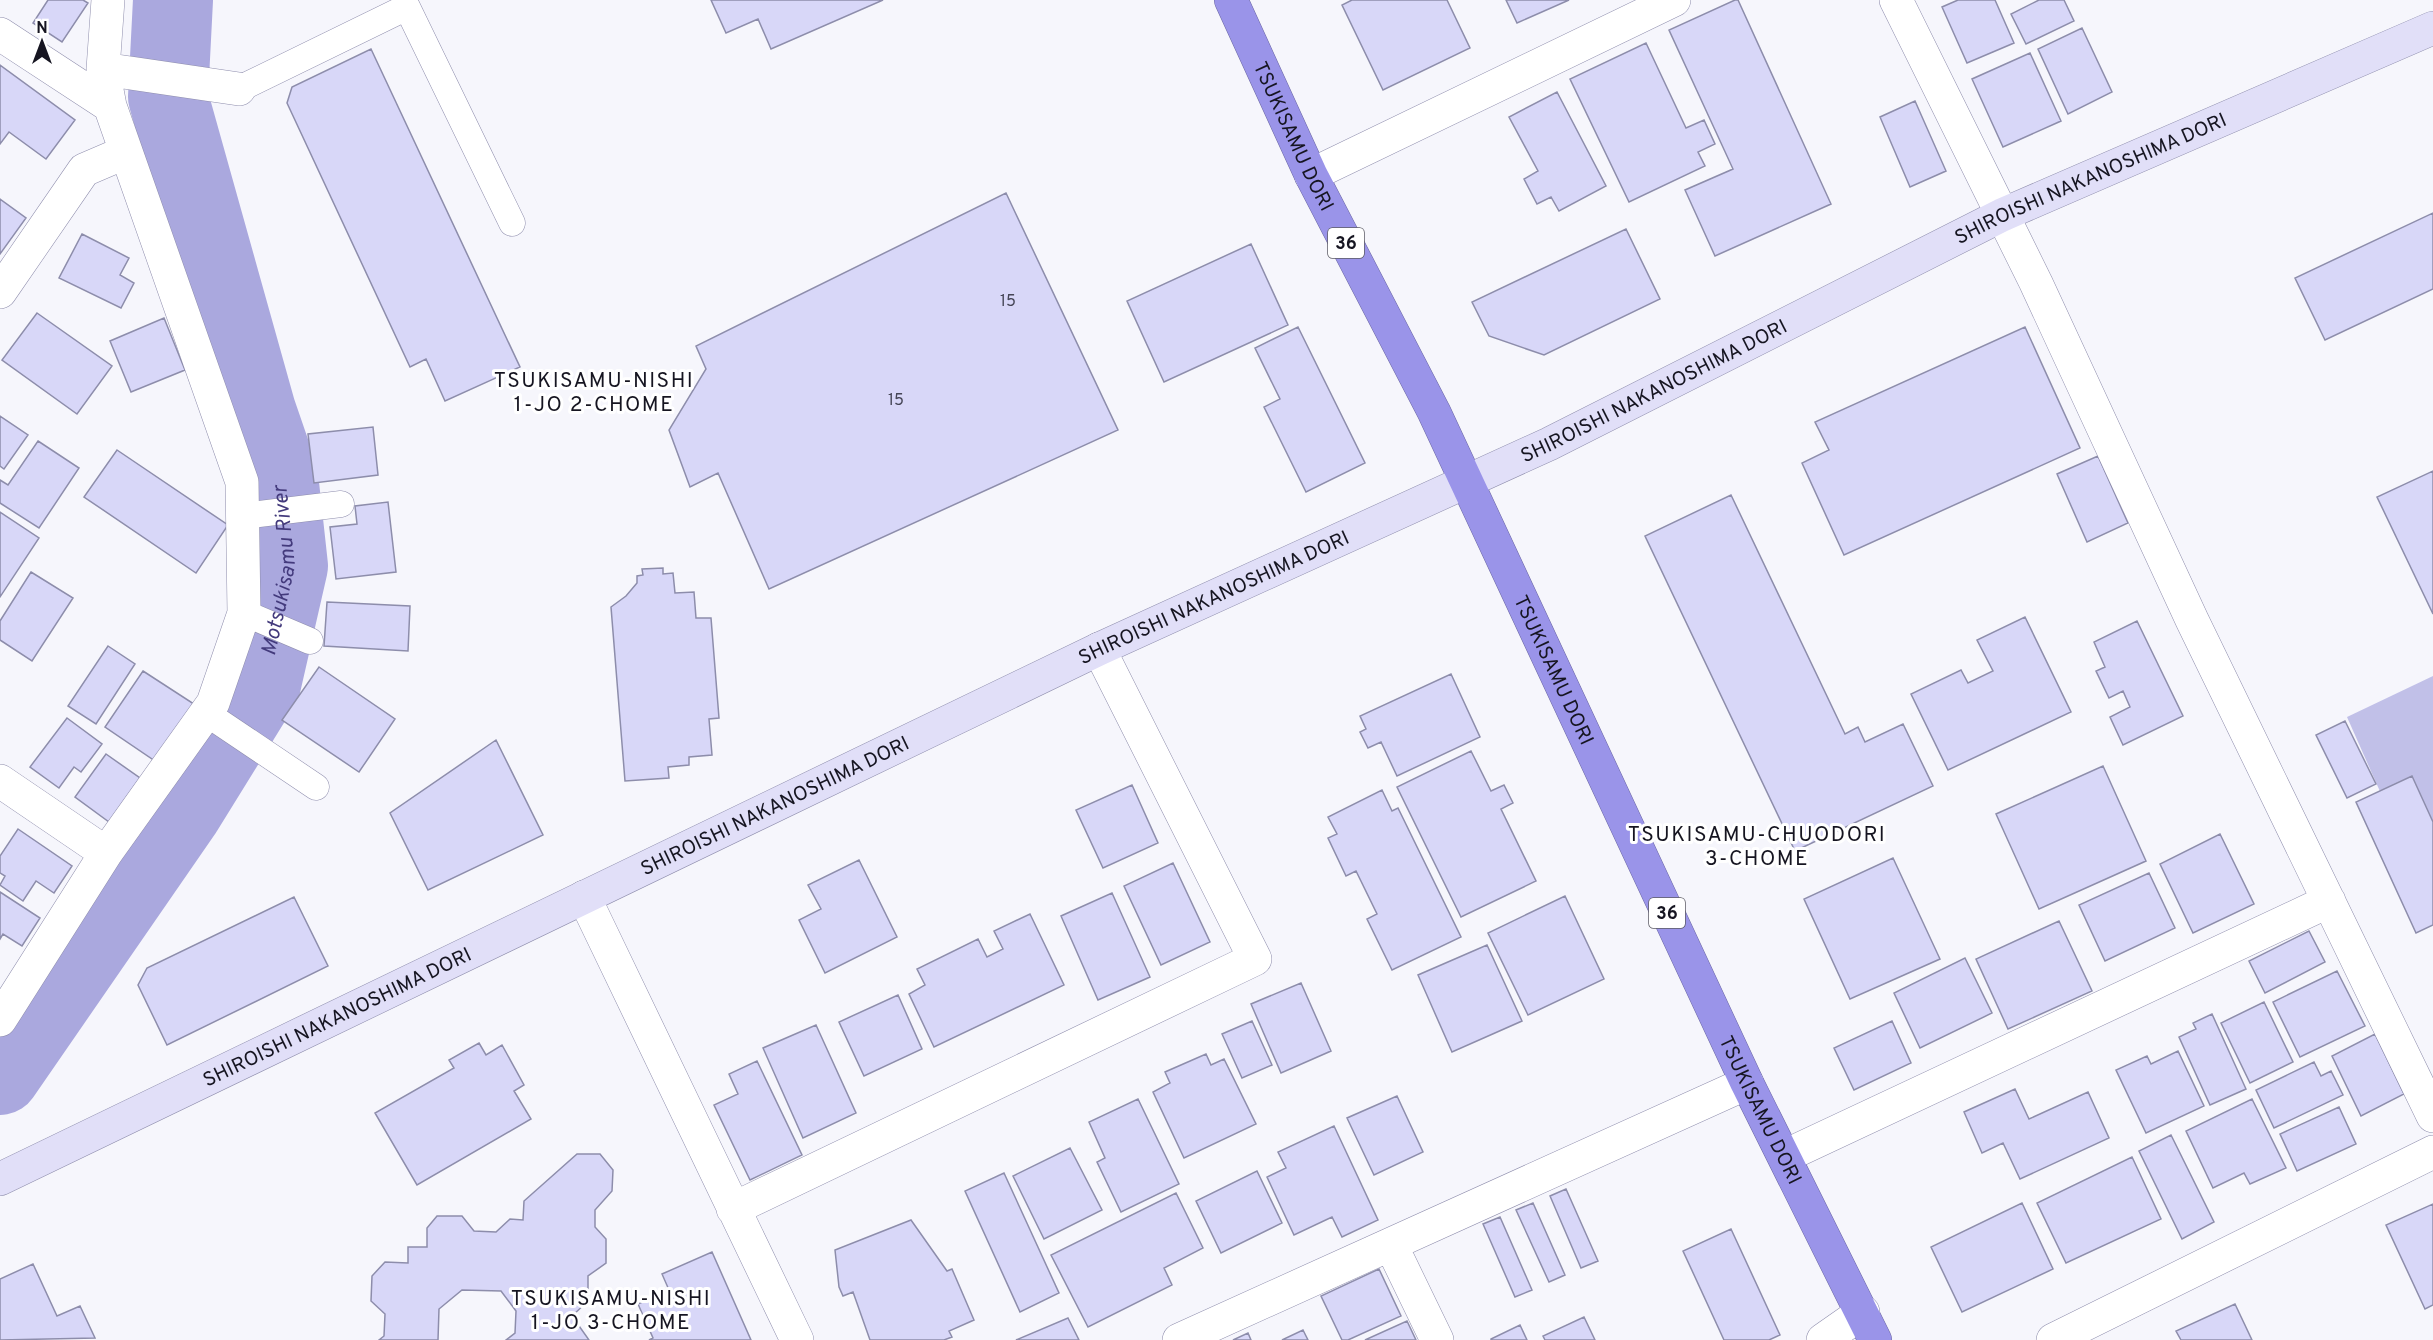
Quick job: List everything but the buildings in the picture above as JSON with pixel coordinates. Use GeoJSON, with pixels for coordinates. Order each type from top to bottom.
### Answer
{"type":"FeatureCollection","features":[{"type":"Feature","properties":{"kind":"highway","name":"TSUKISAMU DORI"},"geometry":{"type":"LineString","coordinates":[[1231,0],[1311,175],[1467,482],[1746,1083],[1785,1156],[1869,1326]]}},
{"type":"Feature","properties":{"kind":"street"},"geometry":{"type":"LineString","coordinates":[[0,1020],[106,853],[214,719],[213,703],[251,616],[255,514],[110,106],[103,69],[108,0]]}},
{"type":"Feature","properties":{"kind":"street"},"geometry":{"type":"LineString","coordinates":[[1311,175],[1674,0]]}},
{"type":"Feature","properties":{"kind":"street"},"geometry":{"type":"LineString","coordinates":[[1896,0],[2002,215],[2192,620],[2433,1116]]}},
{"type":"Feature","properties":{"kind":"street","name":"SHIROISHI NAKANOSHIMA DORI"},"geometry":{"type":"LineString","coordinates":[[5,1176],[1100,649],[1549,444],[2002,215],[2433,28]]}},
{"type":"Feature","properties":{"kind":"street"},"geometry":{"type":"LineString","coordinates":[[0,34],[110,106]]}},
{"type":"Feature","properties":{"kind":"street"},"geometry":{"type":"LineString","coordinates":[[103,69],[239,89]]}},
{"type":"Feature","properties":{"kind":"street"},"geometry":{"type":"LineString","coordinates":[[0,292],[84,170],[126,152]]}},
{"type":"Feature","properties":{"kind":"street"},"geometry":{"type":"LineString","coordinates":[[733,1209],[1255,959],[1100,649]]}},
{"type":"Feature","properties":{"kind":"street"},"geometry":{"type":"LineString","coordinates":[[0,781],[106,853]]}},
{"type":"Feature","properties":{"kind":"street"},"geometry":{"type":"LineString","coordinates":[[584,897],[797,1340]]}},
{"type":"Feature","properties":{"kind":"street"},"geometry":{"type":"LineString","coordinates":[[1785,1156],[2329,901]]}},
{"type":"Feature","properties":{"kind":"street"},"geometry":{"type":"LineString","coordinates":[[1179,1340],[1746,1083]]}},
{"type":"Feature","properties":{"kind":"street"},"geometry":{"type":"LineString","coordinates":[[2053,1340],[2433,1152]]}},
{"type":"Feature","properties":{"kind":"street"},"geometry":{"type":"LineString","coordinates":[[1391,1245],[1437,1340]]}},
{"type":"Feature","properties":{"kind":"street"},"geometry":{"type":"LineString","coordinates":[[1823,1340],[1869,1326]]}},
{"type":"Feature","properties":{"kind":"lane"},"geometry":{"type":"LineString","coordinates":[[239,89],[407,7],[512,223]]}},
{"type":"Feature","properties":{"kind":"lane"},"geometry":{"type":"LineString","coordinates":[[255,514],[341,504]]}},
{"type":"Feature","properties":{"kind":"lane"},"geometry":{"type":"LineString","coordinates":[[251,616],[303,637]]}},
{"type":"Feature","properties":{"kind":"lane"},"geometry":{"type":"LineString","coordinates":[[214,719],[316,787]]}},
{"type":"Feature","properties":{"kind":"shaded area"},"geometry":{"type":"Polygon","coordinates":[[[2433,676],[2433,911],[2347,717],[2433,676]]]}},
{"type":"Feature","properties":{"kind":"waterway","name":"Motsukisamu River"},"geometry":{"type":"LineString","coordinates":[[0,1075],[183,810],[261,684],[288,566],[278,475],[256,411],[168,97],[173,0]]}},
{"type":"Feature","properties":{"kind":"district","name":"TSUKISAMU-NISHI 1-JO 2-CHOME"},"geometry":{"type":"Point","coordinates":[594,392]}},
{"type":"Feature","properties":{"kind":"district","name":"TSUKISAMU-CHUODORI 3-CHOME"},"geometry":{"type":"Point","coordinates":[1757,846]}},
{"type":"Feature","properties":{"kind":"district","name":"TSUKISAMU-NISHI 1-JO 3-CHOME"},"geometry":{"type":"Point","coordinates":[611,1310]}}]}
